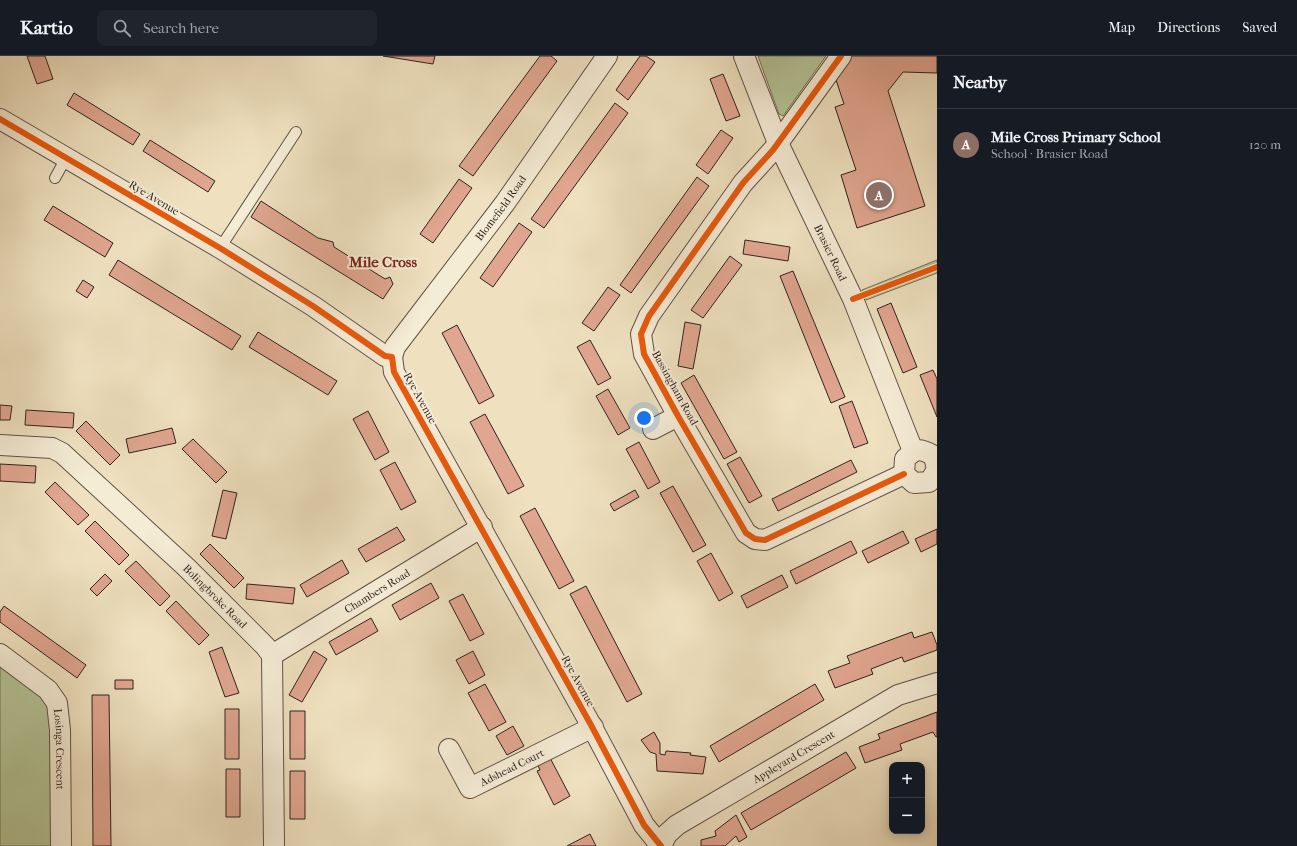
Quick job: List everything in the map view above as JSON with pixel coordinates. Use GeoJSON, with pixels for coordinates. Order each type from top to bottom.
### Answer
{"type":"FeatureCollection","features":[{"type":"Feature","properties":{"kind":"street","name":"Blomefield Road"},"geometry":{"type":"LineString","coordinates":[[392,357],[395,347],[505,203],[607,56]]}},
{"type":"Feature","properties":{"kind":"street","name":"Brasier Road"},"geometry":{"type":"LineString","coordinates":[[744,56],[778,143],[853,299],[913,451]]}},
{"type":"Feature","properties":{"kind":"street","name":"Bassingham Road"},"geometry":{"type":"LineString","coordinates":[[841,56],[778,143],[743,182],[649,316],[642,334],[644,354],[746,534],[755,539],[765,540],[904,474]]}},
{"type":"Feature","properties":{"kind":"street","name":"Rye Avenue"},"geometry":{"type":"LineString","coordinates":[[0,119],[220,248],[313,306],[385,356],[392,357],[394,372],[482,527],[644,825],[661,846]]}},
{"type":"Feature","properties":{"kind":"street","name":"Bassingham Road"},"geometry":{"type":"LineString","coordinates":[[653,429],[678,416]]}},
{"type":"Feature","properties":{"kind":"street","name":"Bolingbroke Road"},"geometry":{"type":"LineString","coordinates":[[0,445],[52,448],[62,453],[186,567],[265,646],[272,655]]}},
{"type":"Feature","properties":{"kind":"street"},"geometry":{"type":"LineString","coordinates":[[923,450],[934,456],[937,470],[929,482],[914,483],[904,474],[904,459],[913,451],[923,450]]}},
{"type":"Feature","properties":{"kind":"street","name":"Chambers Road"},"geometry":{"type":"LineString","coordinates":[[272,655],[482,527]]}},
{"type":"Feature","properties":{"kind":"street","name":"Losinga Crescent"},"geometry":{"type":"LineString","coordinates":[[0,654],[48,690],[57,703],[60,730],[62,846]]}},
{"type":"Feature","properties":{"kind":"street"},"geometry":{"type":"LineString","coordinates":[[272,655],[274,846]]}},
{"type":"Feature","properties":{"kind":"street","name":"Appleyard Crescent"},"geometry":{"type":"LineString","coordinates":[[661,846],[667,834],[677,825],[831,733],[898,695],[937,683]]}},
{"type":"Feature","properties":{"kind":"street","name":"Adshead Court"},"geometry":{"type":"LineString","coordinates":[[449,749],[470,788],[592,727]]}},
{"type":"Feature","properties":{"kind":"lane"},"geometry":{"type":"LineString","coordinates":[[220,248],[296,132]]}},
{"type":"Feature","properties":{"kind":"lane"},"geometry":{"type":"LineString","coordinates":[[55,178],[66,158]]}},
{"type":"Feature","properties":{"kind":"green space"},"geometry":{"type":"Polygon","coordinates":[[[758,56],[826,56],[783,116],[779,114],[758,56]]]}},
{"type":"Feature","properties":{"kind":"green space"},"geometry":{"type":"Polygon","coordinates":[[[937,260],[937,273],[866,300],[862,290],[937,260]]]}},
{"type":"Feature","properties":{"kind":"green space"},"geometry":{"type":"Polygon","coordinates":[[[0,660],[45,694],[55,713],[56,846],[0,846],[0,660]]]}},
{"type":"Feature","properties":{"kind":"building"},"geometry":{"type":"Polygon","coordinates":[[[27,56],[45,56],[53,79],[37,84],[27,56]]]}},
{"type":"Feature","properties":{"kind":"building"},"geometry":{"type":"Polygon","coordinates":[[[383,56],[435,56],[433,64],[383,56]]]}},
{"type":"Feature","properties":{"kind":"building"},"geometry":{"type":"Polygon","coordinates":[[[540,56],[551,56],[557,61],[473,176],[459,166],[540,56]]]}},
{"type":"Feature","properties":{"kind":"building"},"geometry":{"type":"Polygon","coordinates":[[[640,56],[646,56],[655,62],[628,100],[616,90],[640,56]]]}},
{"type":"Feature","properties":{"kind":"building"},"geometry":{"type":"Polygon","coordinates":[[[847,56],[937,56],[937,73],[903,72],[888,91],[925,206],[857,228],[841,175],[856,170],[835,107],[844,104],[834,74],[847,56]]]}},
{"type":"Feature","properties":{"kind":"building"},"geometry":{"type":"Polygon","coordinates":[[[723,74],[740,116],[726,121],[710,79],[723,74]]]}},
{"type":"Feature","properties":{"kind":"building"},"geometry":{"type":"Polygon","coordinates":[[[74,93],[140,134],[133,145],[67,105],[74,93]]]}},
{"type":"Feature","properties":{"kind":"building"},"geometry":{"type":"Polygon","coordinates":[[[615,103],[628,113],[544,228],[531,219],[615,103]]]}},
{"type":"Feature","properties":{"kind":"building"},"geometry":{"type":"Polygon","coordinates":[[[721,130],[733,138],[708,174],[696,165],[721,130]]]}},
{"type":"Feature","properties":{"kind":"building"},"geometry":{"type":"Polygon","coordinates":[[[150,140],[215,181],[208,192],[143,151],[150,140]]]}},
{"type":"Feature","properties":{"kind":"building"},"geometry":{"type":"Polygon","coordinates":[[[697,177],[709,186],[631,293],[620,285],[697,177]]]}},
{"type":"Feature","properties":{"kind":"building"},"geometry":{"type":"Polygon","coordinates":[[[459,179],[472,188],[433,243],[420,234],[459,179]]]}},
{"type":"Feature","properties":{"kind":"building"},"geometry":{"type":"Polygon","coordinates":[[[261,201],[318,238],[333,242],[334,247],[385,279],[390,277],[393,284],[383,299],[251,217],[261,201]]]}},
{"type":"Feature","properties":{"kind":"building"},"geometry":{"type":"Polygon","coordinates":[[[53,206],[113,243],[105,257],[44,220],[53,206]]]}},
{"type":"Feature","properties":{"kind":"building"},"geometry":{"type":"Polygon","coordinates":[[[519,223],[532,232],[493,287],[480,278],[519,223]]]}},
{"type":"Feature","properties":{"kind":"building"},"geometry":{"type":"Polygon","coordinates":[[[745,240],[790,247],[788,261],[743,254],[745,240]]]}},
{"type":"Feature","properties":{"kind":"building"},"geometry":{"type":"Polygon","coordinates":[[[730,256],[742,265],[703,318],[691,310],[730,256]]]}},
{"type":"Feature","properties":{"kind":"building"},"geometry":{"type":"Polygon","coordinates":[[[118,260],[241,336],[232,350],[109,275],[118,260]]]}},
{"type":"Feature","properties":{"kind":"building"},"geometry":{"type":"Polygon","coordinates":[[[793,271],[845,397],[831,403],[780,276],[793,271]]]}},
{"type":"Feature","properties":{"kind":"building"},"geometry":{"type":"Polygon","coordinates":[[[83,280],[94,287],[87,298],[76,291],[83,280]]]}},
{"type":"Feature","properties":{"kind":"building"},"geometry":{"type":"Polygon","coordinates":[[[608,287],[620,295],[594,331],[582,323],[608,287]]]}},
{"type":"Feature","properties":{"kind":"building"},"geometry":{"type":"Polygon","coordinates":[[[891,303],[917,367],[903,373],[877,309],[891,303]]]}},
{"type":"Feature","properties":{"kind":"building"},"geometry":{"type":"Polygon","coordinates":[[[685,322],[701,325],[693,369],[678,366],[685,322]]]}},
{"type":"Feature","properties":{"kind":"building"},"geometry":{"type":"Polygon","coordinates":[[[457,325],[494,396],[479,404],[442,333],[457,325]]]}},
{"type":"Feature","properties":{"kind":"building"},"geometry":{"type":"Polygon","coordinates":[[[258,332],[337,381],[328,395],[249,347],[258,332]]]}},
{"type":"Feature","properties":{"kind":"building"},"geometry":{"type":"Polygon","coordinates":[[[590,340],[611,378],[598,385],[577,347],[590,340]]]}},
{"type":"Feature","properties":{"kind":"building"},"geometry":{"type":"Polygon","coordinates":[[[933,370],[937,379],[937,417],[920,375],[933,370]]]}},
{"type":"Feature","properties":{"kind":"building"},"geometry":{"type":"Polygon","coordinates":[[[694,375],[737,452],[724,459],[681,383],[694,375]]]}},
{"type":"Feature","properties":{"kind":"building"},"geometry":{"type":"Polygon","coordinates":[[[608,389],[630,428],[618,435],[596,396],[608,389]]]}},
{"type":"Feature","properties":{"kind":"building"},"geometry":{"type":"Polygon","coordinates":[[[852,401],[868,443],[854,448],[839,406],[852,401]]]}},
{"type":"Feature","properties":{"kind":"building"},"geometry":{"type":"Polygon","coordinates":[[[0,405],[12,406],[10,420],[0,420],[0,405]]]}},
{"type":"Feature","properties":{"kind":"building"},"geometry":{"type":"Polygon","coordinates":[[[26,410],[74,413],[73,428],[25,425],[26,410]]]}},
{"type":"Feature","properties":{"kind":"building"},"geometry":{"type":"Polygon","coordinates":[[[368,411],[389,452],[375,460],[353,419],[368,411]]]}},
{"type":"Feature","properties":{"kind":"building"},"geometry":{"type":"Polygon","coordinates":[[[485,414],[524,486],[508,494],[470,422],[485,414]]]}},
{"type":"Feature","properties":{"kind":"building"},"geometry":{"type":"Polygon","coordinates":[[[86,421],[120,455],[110,465],[76,431],[86,421]]]}},
{"type":"Feature","properties":{"kind":"building"},"geometry":{"type":"Polygon","coordinates":[[[172,428],[176,443],[129,453],[126,439],[172,428]]]}},
{"type":"Feature","properties":{"kind":"building"},"geometry":{"type":"Polygon","coordinates":[[[193,439],[227,472],[216,483],[182,449],[193,439]]]}},
{"type":"Feature","properties":{"kind":"building"},"geometry":{"type":"Polygon","coordinates":[[[639,442],[660,482],[648,489],[626,449],[639,442]]]}},
{"type":"Feature","properties":{"kind":"building"},"geometry":{"type":"Polygon","coordinates":[[[740,457],[762,496],[749,503],[727,464],[740,457]]]}},
{"type":"Feature","properties":{"kind":"building"},"geometry":{"type":"Polygon","coordinates":[[[851,460],[857,472],[778,511],[772,499],[851,460]]]}},
{"type":"Feature","properties":{"kind":"building"},"geometry":{"type":"Polygon","coordinates":[[[395,462],[416,502],[401,510],[380,470],[395,462]]]}},
{"type":"Feature","properties":{"kind":"building"},"geometry":{"type":"Polygon","coordinates":[[[0,464],[36,466],[35,483],[0,481],[0,464]]]}},
{"type":"Feature","properties":{"kind":"building"},"geometry":{"type":"Polygon","coordinates":[[[55,482],[89,515],[78,525],[45,492],[55,482]]]}},
{"type":"Feature","properties":{"kind":"building"},"geometry":{"type":"Polygon","coordinates":[[[673,486],[706,545],[693,552],[660,493],[673,486]]]}},
{"type":"Feature","properties":{"kind":"building"},"geometry":{"type":"Polygon","coordinates":[[[223,490],[237,493],[226,539],[212,536],[223,490]]]}},
{"type":"Feature","properties":{"kind":"building"},"geometry":{"type":"Polygon","coordinates":[[[635,490],[639,497],[614,511],[610,504],[635,490]]]}},
{"type":"Feature","properties":{"kind":"building"},"geometry":{"type":"Polygon","coordinates":[[[535,508],[574,581],[559,589],[520,516],[535,508]]]}},
{"type":"Feature","properties":{"kind":"building"},"geometry":{"type":"Polygon","coordinates":[[[95,521],[129,555],[119,565],[85,531],[95,521]]]}},
{"type":"Feature","properties":{"kind":"building"},"geometry":{"type":"Polygon","coordinates":[[[397,527],[405,540],[366,562],[358,549],[397,527]]]}},
{"type":"Feature","properties":{"kind":"building"},"geometry":{"type":"Polygon","coordinates":[[[937,529],[937,544],[921,552],[915,539],[937,529]]]}},
{"type":"Feature","properties":{"kind":"building"},"geometry":{"type":"Polygon","coordinates":[[[903,531],[909,543],[868,563],[862,551],[903,531]]]}},
{"type":"Feature","properties":{"kind":"building"},"geometry":{"type":"Polygon","coordinates":[[[851,541],[857,553],[796,584],[790,571],[851,541]]]}},
{"type":"Feature","properties":{"kind":"building"},"geometry":{"type":"Polygon","coordinates":[[[210,544],[244,578],[234,588],[200,554],[210,544]]]}},
{"type":"Feature","properties":{"kind":"building"},"geometry":{"type":"Polygon","coordinates":[[[711,553],[733,593],[719,601],[697,561],[711,553]]]}},
{"type":"Feature","properties":{"kind":"building"},"geometry":{"type":"Polygon","coordinates":[[[342,560],[349,573],[307,597],[300,585],[342,560]]]}},
{"type":"Feature","properties":{"kind":"building"},"geometry":{"type":"Polygon","coordinates":[[[136,561],[170,596],[160,606],[125,571],[136,561]]]}},
{"type":"Feature","properties":{"kind":"building"},"geometry":{"type":"Polygon","coordinates":[[[105,574],[112,581],[97,596],[90,589],[105,574]]]}},
{"type":"Feature","properties":{"kind":"building"},"geometry":{"type":"Polygon","coordinates":[[[782,575],[788,587],[747,608],[741,596],[782,575]]]}},
{"type":"Feature","properties":{"kind":"building"},"geometry":{"type":"Polygon","coordinates":[[[431,583],[439,598],[400,620],[392,605],[431,583]]]}},
{"type":"Feature","properties":{"kind":"building"},"geometry":{"type":"Polygon","coordinates":[[[247,584],[295,588],[293,604],[246,599],[247,584]]]}},
{"type":"Feature","properties":{"kind":"building"},"geometry":{"type":"Polygon","coordinates":[[[586,586],[642,694],[627,702],[570,594],[586,586]]]}},
{"type":"Feature","properties":{"kind":"building"},"geometry":{"type":"Polygon","coordinates":[[[463,594],[484,634],[470,641],[449,601],[463,594]]]}},
{"type":"Feature","properties":{"kind":"building"},"geometry":{"type":"Polygon","coordinates":[[[176,601],[209,635],[199,645],[166,611],[176,601]]]}},
{"type":"Feature","properties":{"kind":"building"},"geometry":{"type":"Polygon","coordinates":[[[4,606],[86,665],[77,678],[0,622],[0,612],[4,606]]]}},
{"type":"Feature","properties":{"kind":"building"},"geometry":{"type":"Polygon","coordinates":[[[371,618],[378,631],[336,655],[329,642],[371,618]]]}},
{"type":"Feature","properties":{"kind":"building"},"geometry":{"type":"Polygon","coordinates":[[[912,632],[914,638],[932,632],[937,645],[937,650],[904,662],[902,657],[871,669],[873,674],[835,688],[828,671],[850,663],[847,656],[912,632]]]}},
{"type":"Feature","properties":{"kind":"building"},"geometry":{"type":"Polygon","coordinates":[[[222,647],[239,693],[225,697],[209,652],[222,647]]]}},
{"type":"Feature","properties":{"kind":"building"},"geometry":{"type":"Polygon","coordinates":[[[314,651],[327,659],[302,702],[289,695],[314,651]]]}},
{"type":"Feature","properties":{"kind":"building"},"geometry":{"type":"Polygon","coordinates":[[[473,651],[485,675],[469,684],[456,660],[473,651]]]}},
{"type":"Feature","properties":{"kind":"building"},"geometry":{"type":"Polygon","coordinates":[[[115,680],[133,680],[133,689],[115,689],[115,680]]]}},
{"type":"Feature","properties":{"kind":"building"},"geometry":{"type":"Polygon","coordinates":[[[485,684],[506,722],[489,731],[468,693],[485,684]]]}},
{"type":"Feature","properties":{"kind":"building"},"geometry":{"type":"Polygon","coordinates":[[[815,684],[824,700],[719,762],[710,746],[815,684]]]}},
{"type":"Feature","properties":{"kind":"building"},"geometry":{"type":"Polygon","coordinates":[[[92,695],[109,695],[111,846],[93,846],[92,695]]]}},
{"type":"Feature","properties":{"kind":"building"},"geometry":{"type":"Polygon","coordinates":[[[225,709],[239,709],[239,759],[225,759],[225,709]]]}},
{"type":"Feature","properties":{"kind":"building"},"geometry":{"type":"Polygon","coordinates":[[[290,711],[305,711],[305,759],[290,759],[290,711]]]}},
{"type":"Feature","properties":{"kind":"building"},"geometry":{"type":"Polygon","coordinates":[[[937,712],[937,737],[933,732],[900,744],[902,750],[865,763],[859,747],[880,739],[878,734],[937,712]]]}},
{"type":"Feature","properties":{"kind":"building"},"geometry":{"type":"Polygon","coordinates":[[[513,726],[524,746],[507,755],[496,736],[513,726]]]}},
{"type":"Feature","properties":{"kind":"building"},"geometry":{"type":"Polygon","coordinates":[[[654,732],[660,743],[660,754],[665,755],[666,751],[691,753],[690,755],[706,757],[703,774],[657,771],[656,754],[650,752],[641,740],[654,732]]]}},
{"type":"Feature","properties":{"kind":"building"},"geometry":{"type":"Polygon","coordinates":[[[846,752],[856,768],[751,830],[741,813],[846,752]]]}},
{"type":"Feature","properties":{"kind":"building"},"geometry":{"type":"Polygon","coordinates":[[[549,756],[570,796],[554,805],[537,771],[540,770],[537,763],[549,756]]]}},
{"type":"Feature","properties":{"kind":"building"},"geometry":{"type":"Polygon","coordinates":[[[226,769],[240,769],[240,817],[226,817],[226,769]]]}},
{"type":"Feature","properties":{"kind":"building"},"geometry":{"type":"Polygon","coordinates":[[[290,771],[305,771],[305,819],[290,819],[290,771]]]}},
{"type":"Feature","properties":{"kind":"building"},"geometry":{"type":"Polygon","coordinates":[[[736,815],[747,837],[739,842],[736,836],[725,846],[701,846],[701,840],[716,836],[715,831],[736,815]]]}},
{"type":"Feature","properties":{"kind":"building"},"geometry":{"type":"Polygon","coordinates":[[[590,834],[596,846],[567,846],[590,834]]]}},
{"type":"Feature","properties":{"kind":"cycle path"},"geometry":{"type":"LineString","coordinates":[[841,56],[773,150],[743,183],[649,316],[641,334],[644,354],[746,533],[755,539],[765,540],[904,474]]}},
{"type":"Feature","properties":{"kind":"cycle path"},"geometry":{"type":"LineString","coordinates":[[0,119],[220,248],[313,306],[385,356],[392,357],[394,372],[591,725],[644,825],[661,846]]}},
{"type":"Feature","properties":{"kind":"cycle path"},"geometry":{"type":"LineString","coordinates":[[853,299],[937,267]]}},
{"type":"Feature","properties":{"kind":"place","name":"Mile Cross Primary School"},"geometry":{"type":"Point","coordinates":[879,195]}},
{"type":"Feature","properties":{"kind":"district","name":"Mile Cross"},"geometry":{"type":"Point","coordinates":[383,262]}}]}
